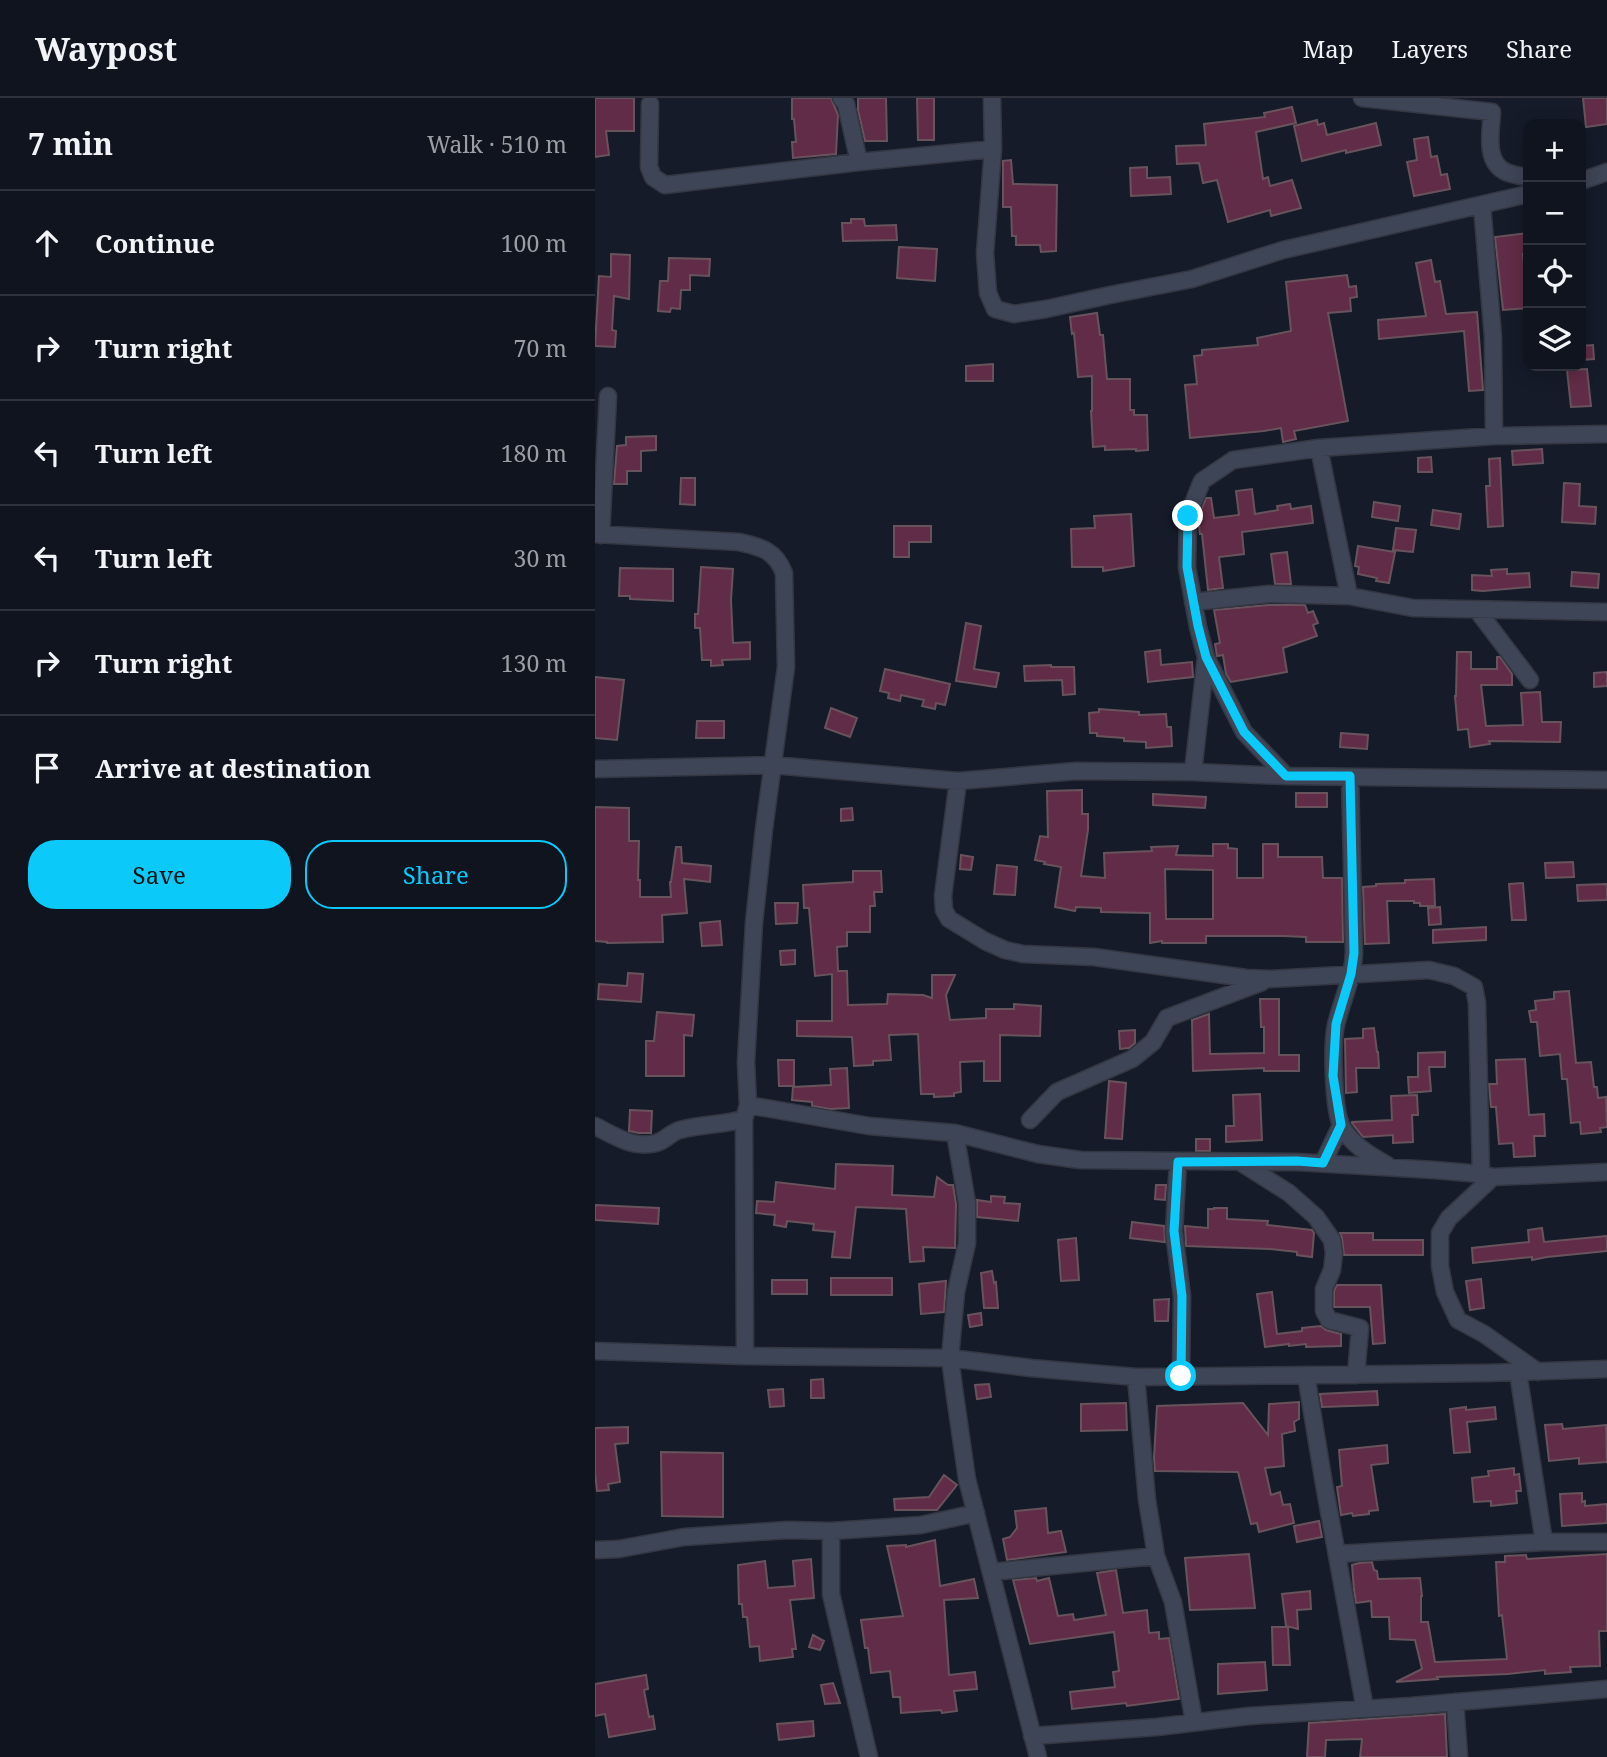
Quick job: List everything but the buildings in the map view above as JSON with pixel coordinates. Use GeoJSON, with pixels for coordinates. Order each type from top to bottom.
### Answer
{"type":"FeatureCollection","features":[{"type":"Feature","properties":{"kind":"street"},"geometry":{"type":"LineString","coordinates":[[841,98],[846,104],[859,162]]}},
{"type":"Feature","properties":{"kind":"street"},"geometry":{"type":"LineString","coordinates":[[992,98],[993,149],[985,253],[988,293],[995,309],[1014,314],[1192,279],[1283,250],[1523,195]]}},
{"type":"Feature","properties":{"kind":"street"},"geometry":{"type":"LineString","coordinates":[[1362,98],[1493,105],[1489,146],[1497,166],[1508,173],[1523,176]]}},
{"type":"Feature","properties":{"kind":"street"},"geometry":{"type":"LineString","coordinates":[[650,104],[649,167],[653,177],[665,185],[993,149]]}},
{"type":"Feature","properties":{"kind":"street"},"geometry":{"type":"LineString","coordinates":[[1586,179],[1607,172]]}},
{"type":"Feature","properties":{"kind":"street"},"geometry":{"type":"LineString","coordinates":[[1482,205],[1493,337],[1494,436]]}},
{"type":"Feature","properties":{"kind":"street"},"geometry":{"type":"LineString","coordinates":[[607,396],[598,535],[739,542],[767,550],[780,564],[784,573],[786,667],[754,923],[746,1062],[745,1356]]}},
{"type":"Feature","properties":{"kind":"street"},"geometry":{"type":"LineString","coordinates":[[1286,776],[1244,732],[1206,657],[1187,567],[1188,516],[1202,481],[1233,460],[1319,448],[1494,436],[1607,434]]}},
{"type":"Feature","properties":{"kind":"street"},"geometry":{"type":"LineString","coordinates":[[1319,448],[1349,596]]}},
{"type":"Feature","properties":{"kind":"street"},"geometry":{"type":"LineString","coordinates":[[1193,602],[1269,594],[1349,596],[1413,608],[1607,612]]}},
{"type":"Feature","properties":{"kind":"street"},"geometry":{"type":"LineString","coordinates":[[1476,610],[1530,680]]}},
{"type":"Feature","properties":{"kind":"street"},"geometry":{"type":"LineString","coordinates":[[1193,772],[1206,657]]}},
{"type":"Feature","properties":{"kind":"street"},"geometry":{"type":"LineString","coordinates":[[595,769],[772,765],[958,781],[1076,771],[1607,780]]}},
{"type":"Feature","properties":{"kind":"street"},"geometry":{"type":"LineString","coordinates":[[1350,776],[1354,953],[1351,974],[1336,1024],[1333,1076],[1341,1125],[1351,1140],[1391,1167]]}},
{"type":"Feature","properties":{"kind":"street"},"geometry":{"type":"LineString","coordinates":[[958,781],[943,896],[944,910],[949,919],[1005,950],[1023,954],[1094,957],[1246,978],[1429,970],[1454,975],[1474,987],[1487,1176],[1449,1218],[1440,1233],[1440,1266],[1445,1292],[1458,1320],[1484,1334],[1538,1371]]}},
{"type":"Feature","properties":{"kind":"street"},"geometry":{"type":"LineString","coordinates":[[1030,1120],[1057,1092],[1132,1059],[1153,1042],[1167,1018],[1271,979]]}},
{"type":"Feature","properties":{"kind":"street"},"geometry":{"type":"LineString","coordinates":[[595,1126],[625,1142],[658,1143],[678,1130],[727,1124],[746,1112],[955,1133],[1038,1154],[1080,1160],[1297,1161],[1487,1176],[1607,1171]]}},
{"type":"Feature","properties":{"kind":"street"},"geometry":{"type":"LineString","coordinates":[[1323,1163],[1341,1125]]}},
{"type":"Feature","properties":{"kind":"street"},"geometry":{"type":"LineString","coordinates":[[955,1133],[967,1203],[967,1243],[956,1292],[950,1358],[967,1479],[1038,1757]]}},
{"type":"Feature","properties":{"kind":"street"},"geometry":{"type":"LineString","coordinates":[[1178,1162],[1174,1231],[1182,1296],[1181,1376]]}},
{"type":"Feature","properties":{"kind":"street"},"geometry":{"type":"LineString","coordinates":[[1240,1162],[1289,1193],[1316,1217],[1332,1240],[1334,1253],[1332,1270],[1324,1289],[1324,1311],[1329,1320],[1360,1328],[1356,1375]]}},
{"type":"Feature","properties":{"kind":"street"},"geometry":{"type":"LineString","coordinates":[[595,1351],[950,1358],[1136,1377],[1607,1369]]}},
{"type":"Feature","properties":{"kind":"street"},"geometry":{"type":"LineString","coordinates":[[1518,1372],[1544,1542]]}},
{"type":"Feature","properties":{"kind":"street"},"geometry":{"type":"LineString","coordinates":[[1306,1375],[1365,1709]]}},
{"type":"Feature","properties":{"kind":"street"},"geometry":{"type":"LineString","coordinates":[[1136,1377],[1147,1500],[1156,1556],[1173,1602],[1194,1722]]}},
{"type":"Feature","properties":{"kind":"street"},"geometry":{"type":"LineString","coordinates":[[595,1550],[619,1549],[684,1537],[921,1525],[976,1513]]}},
{"type":"Feature","properties":{"kind":"street"},"geometry":{"type":"LineString","coordinates":[[831,1531],[831,1594],[869,1757]]}},
{"type":"Feature","properties":{"kind":"street"},"geometry":{"type":"LineString","coordinates":[[1338,1554],[1544,1542],[1607,1542]]}},
{"type":"Feature","properties":{"kind":"street"},"geometry":{"type":"LineString","coordinates":[[991,1572],[1156,1556]]}},
{"type":"Feature","properties":{"kind":"street"},"geometry":{"type":"LineString","coordinates":[[1032,1736],[1157,1727],[1249,1716],[1607,1689]]}},
{"type":"Feature","properties":{"kind":"street"},"geometry":{"type":"LineString","coordinates":[[1455,1702],[1459,1757]]}},
{"type":"Feature","properties":{"kind":"route"},"geometry":{"type":"LineString","coordinates":[[1181,1376],[1182,1296],[1174,1231],[1178,1162],[1323,1163],[1341,1125],[1333,1076],[1336,1024],[1354,962],[1350,776],[1286,776],[1244,732],[1206,657],[1187,567],[1188,516]]}}]}
